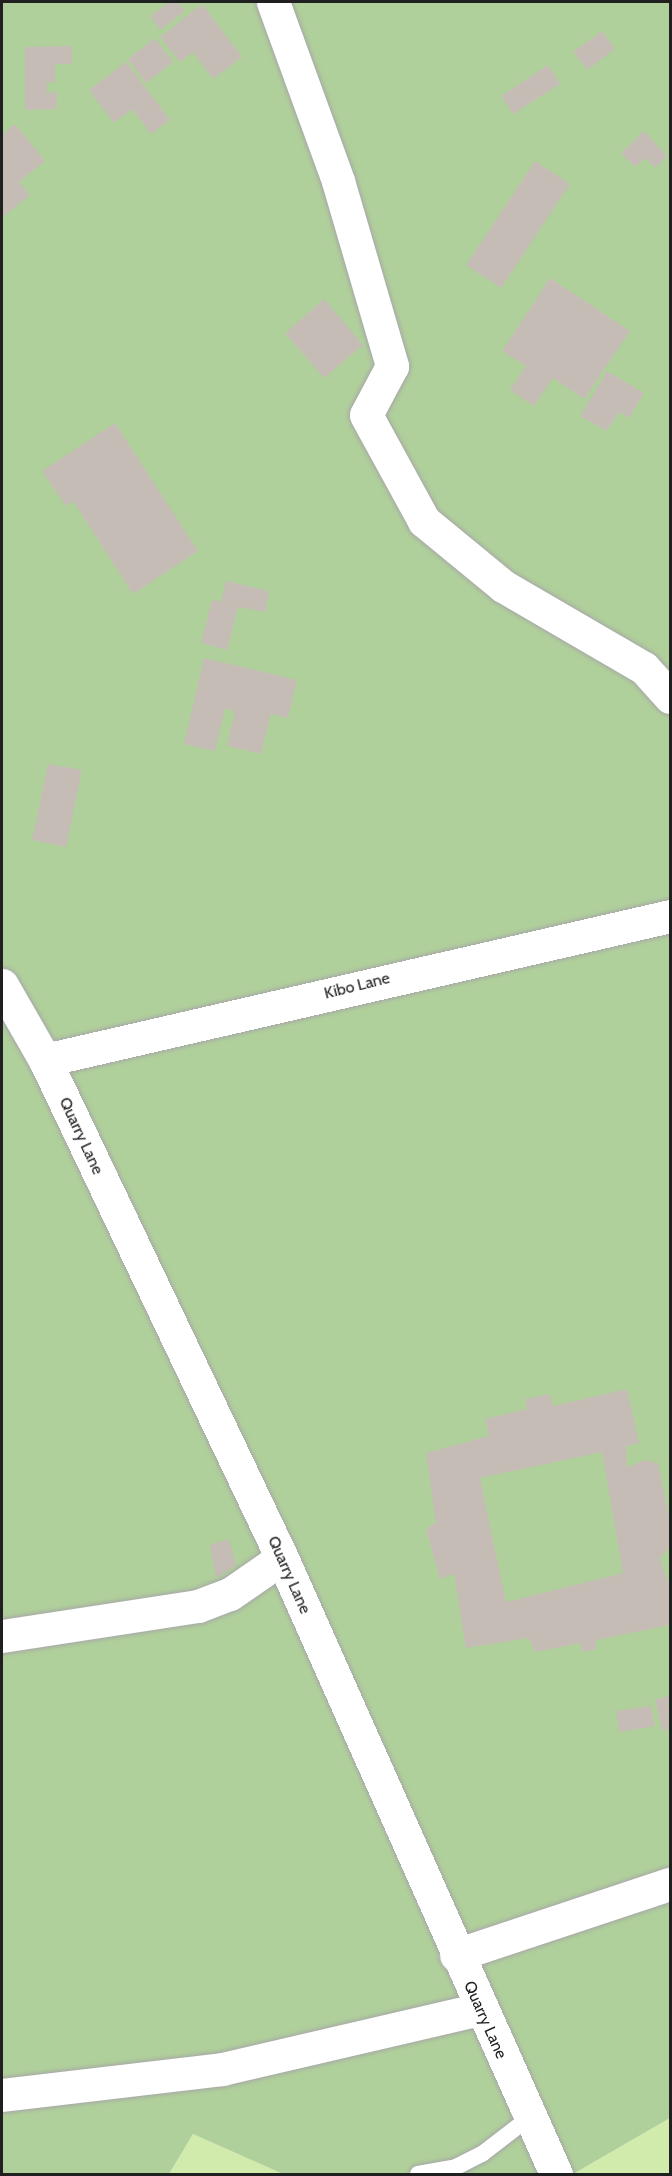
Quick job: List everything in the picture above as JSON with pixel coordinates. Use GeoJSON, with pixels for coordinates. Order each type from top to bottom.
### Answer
{"type":"FeatureCollection","features":[{"type":"Feature","properties":{"kind":"street"},"geometry":{"type":"LineString","coordinates":[[273,2],[338,181],[392,366],[366,415],[424,521],[503,586],[644,668],[670,697]]}},
{"type":"Feature","properties":{"kind":"street","name":"Kibo Lane"},"geometry":{"type":"LineString","coordinates":[[45,1060],[670,916]]}},
{"type":"Feature","properties":{"kind":"street","name":"Quarry Lane"},"geometry":{"type":"LineString","coordinates":[[2,986],[45,1060],[282,1558],[456,1955],[556,2175]]}},
{"type":"Feature","properties":{"kind":"street"},"geometry":{"type":"LineString","coordinates":[[2,1636],[198,1606],[230,1594],[282,1558]]}},
{"type":"Feature","properties":{"kind":"street"},"geometry":{"type":"LineString","coordinates":[[456,1955],[670,1884]]}},
{"type":"Feature","properties":{"kind":"street"},"geometry":{"type":"LineString","coordinates":[[2,2095],[222,2069],[480,2009]]}},
{"type":"Feature","properties":{"kind":"lane"},"geometry":{"type":"LineString","coordinates":[[418,2175],[456,2167],[482,2154],[530,2117]]}},
{"type":"Feature","properties":{"kind":"green space"},"geometry":{"type":"Polygon","coordinates":[[[2,2],[670,2],[670,2118],[573,2174],[283,2174],[193,2134],[169,2174],[2,2174],[2,2]]]}},
{"type":"Feature","properties":{"kind":"green space"},"geometry":{"type":"Polygon","coordinates":[[[670,2118],[670,2174],[573,2174],[670,2118]]]}},
{"type":"Feature","properties":{"kind":"green space"},"geometry":{"type":"Polygon","coordinates":[[[193,2134],[283,2174],[169,2174],[193,2134]]]}},
{"type":"Feature","properties":{"kind":"building"},"geometry":{"type":"Polygon","coordinates":[[[169,2],[178,2],[185,11],[160,30],[150,16],[169,2]]]}},
{"type":"Feature","properties":{"kind":"building"},"geometry":{"type":"Polygon","coordinates":[[[202,4],[242,57],[213,79],[193,52],[180,62],[160,37],[202,4]]]}},
{"type":"Feature","properties":{"kind":"building"},"geometry":{"type":"Polygon","coordinates":[[[602,31],[615,49],[587,70],[573,52],[602,31]]]}},
{"type":"Feature","properties":{"kind":"building"},"geometry":{"type":"Polygon","coordinates":[[[155,38],[173,62],[146,83],[128,59],[155,38]]]}},
{"type":"Feature","properties":{"kind":"building"},"geometry":{"type":"Polygon","coordinates":[[[72,46],[72,64],[55,64],[55,83],[47,82],[47,93],[57,92],[57,109],[25,110],[25,47],[72,46]]]}},
{"type":"Feature","properties":{"kind":"building"},"geometry":{"type":"Polygon","coordinates":[[[126,62],[170,120],[151,134],[132,109],[114,123],[89,90],[126,62]]]}},
{"type":"Feature","properties":{"kind":"building"},"geometry":{"type":"Polygon","coordinates":[[[548,65],[560,84],[513,114],[501,96],[548,65]]]}},
{"type":"Feature","properties":{"kind":"building"},"geometry":{"type":"Polygon","coordinates":[[[15,124],[45,161],[19,182],[30,195],[2,218],[2,135],[15,124]]]}},
{"type":"Feature","properties":{"kind":"building"},"geometry":{"type":"Polygon","coordinates":[[[644,131],[667,156],[655,168],[645,158],[635,167],[621,153],[644,131]]]}},
{"type":"Feature","properties":{"kind":"building"},"geometry":{"type":"Polygon","coordinates":[[[535,161],[570,184],[501,288],[466,265],[535,161]]]}},
{"type":"Feature","properties":{"kind":"building"},"geometry":{"type":"Polygon","coordinates":[[[550,278],[630,331],[584,399],[553,378],[534,406],[510,390],[526,366],[502,351],[550,278]]]}},
{"type":"Feature","properties":{"kind":"building"},"geometry":{"type":"Polygon","coordinates":[[[324,299],[363,345],[324,378],[285,333],[324,299]]]}},
{"type":"Feature","properties":{"kind":"building"},"geometry":{"type":"Polygon","coordinates":[[[607,371],[644,393],[629,418],[619,412],[607,431],[580,416],[607,371]]]}},
{"type":"Feature","properties":{"kind":"building"},"geometry":{"type":"Polygon","coordinates":[[[115,423],[198,551],[133,594],[73,501],[66,506],[42,471],[115,423]]]}},
{"type":"Feature","properties":{"kind":"building"},"geometry":{"type":"Polygon","coordinates":[[[226,581],[269,591],[265,612],[238,607],[227,650],[201,643],[212,600],[221,602],[226,581]]]}},
{"type":"Feature","properties":{"kind":"building"},"geometry":{"type":"Polygon","coordinates":[[[204,658],[297,680],[288,718],[271,714],[261,754],[227,746],[235,711],[225,709],[215,751],[184,744],[204,658]]]}},
{"type":"Feature","properties":{"kind":"building"},"geometry":{"type":"Polygon","coordinates":[[[48,764],[82,770],[66,847],[32,840],[48,764]]]}},
{"type":"Feature","properties":{"kind":"building"},"geometry":{"type":"Polygon","coordinates":[[[627,1389],[639,1443],[626,1446],[627,1468],[644,1460],[658,1463],[670,1522],[670,1546],[660,1559],[670,1587],[670,1625],[596,1640],[596,1650],[581,1651],[580,1643],[536,1652],[528,1638],[466,1648],[454,1574],[440,1579],[426,1529],[436,1523],[426,1453],[489,1436],[485,1419],[527,1409],[525,1399],[550,1394],[553,1406],[627,1389]],[[602,1452],[480,1478],[506,1602],[623,1573],[602,1452]]]}},
{"type":"Feature","properties":{"kind":"building"},"geometry":{"type":"Polygon","coordinates":[[[229,1539],[236,1565],[216,1578],[210,1545],[229,1539]]]}},
{"type":"Feature","properties":{"kind":"building"},"geometry":{"type":"Polygon","coordinates":[[[670,1696],[670,1729],[662,1731],[655,1699],[670,1696]]]}},
{"type":"Feature","properties":{"kind":"building"},"geometry":{"type":"Polygon","coordinates":[[[651,1706],[655,1726],[619,1732],[616,1711],[651,1706]]]}}]}
